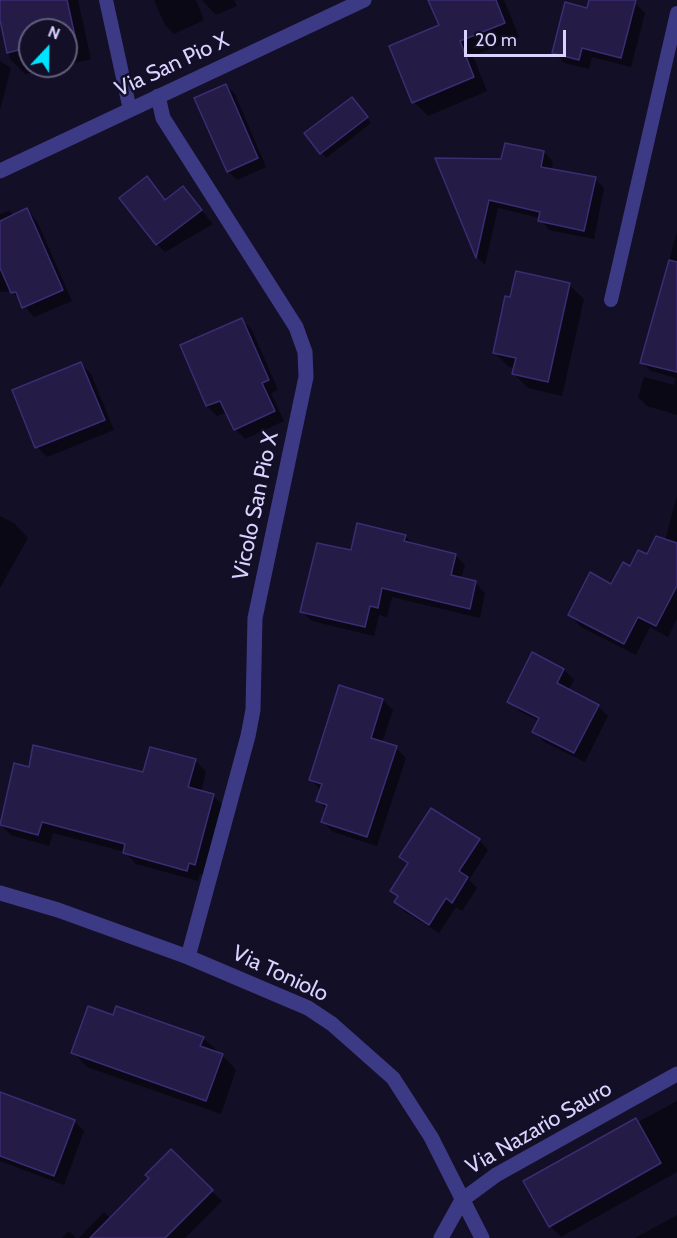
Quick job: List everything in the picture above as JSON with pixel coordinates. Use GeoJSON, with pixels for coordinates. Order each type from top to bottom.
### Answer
{"type":"FeatureCollection","features":[{"type":"Feature","properties":{"kind":"street","name":"Via San Pio X"},"geometry":{"type":"LineString","coordinates":[[0,171],[364,0]]}},
{"type":"Feature","properties":{"kind":"street","name":"Vicolo San Pio X"},"geometry":{"type":"LineString","coordinates":[[158,96],[163,118],[296,327],[305,352],[306,377],[255,618],[253,710],[248,736],[188,957]]}},
{"type":"Feature","properties":{"kind":"street","name":"Via Toniolo"},"geometry":{"type":"LineString","coordinates":[[0,893],[58,910],[188,957],[308,1008],[332,1024],[393,1078],[431,1137],[482,1238]]}},
{"type":"Feature","properties":{"kind":"street","name":"Via Nazario Sauro"},"geometry":{"type":"LineString","coordinates":[[441,1238],[462,1200],[496,1175],[677,1074]]}},
{"type":"Feature","properties":{"kind":"lane"},"geometry":{"type":"LineString","coordinates":[[106,0],[130,110]]}},
{"type":"Feature","properties":{"kind":"lane"},"geometry":{"type":"LineString","coordinates":[[611,300],[677,13]]}},
{"type":"Feature","properties":{"kind":"building"},"geometry":{"type":"Polygon","coordinates":[[[0,0],[67,0],[71,18],[18,18],[18,50],[7,53],[0,20],[0,0]]]}},
{"type":"Feature","properties":{"kind":"building"},"geometry":{"type":"Polygon","coordinates":[[[428,0],[496,0],[505,23],[460,41],[474,77],[412,103],[389,46],[439,25],[428,0]]]}},
{"type":"Feature","properties":{"kind":"building"},"geometry":{"type":"Polygon","coordinates":[[[589,0],[636,0],[621,58],[582,48],[579,60],[552,53],[565,2],[587,8],[589,0]]]}},
{"type":"Feature","properties":{"kind":"building"},"geometry":{"type":"Polygon","coordinates":[[[226,84],[258,158],[227,172],[194,98],[226,84]]]}},
{"type":"Feature","properties":{"kind":"building"},"geometry":{"type":"Polygon","coordinates":[[[352,97],[368,117],[320,154],[304,133],[352,97]]]}},
{"type":"Feature","properties":{"kind":"building"},"geometry":{"type":"Polygon","coordinates":[[[505,143],[544,151],[541,167],[596,177],[584,231],[538,221],[540,212],[489,200],[476,258],[435,158],[501,159],[505,143]]]}},
{"type":"Feature","properties":{"kind":"building"},"geometry":{"type":"Polygon","coordinates":[[[147,176],[165,200],[183,186],[202,210],[156,245],[119,198],[147,176]]]}},
{"type":"Feature","properties":{"kind":"building"},"geometry":{"type":"Polygon","coordinates":[[[27,208],[63,290],[22,308],[16,292],[11,293],[0,268],[0,221],[27,208]]]}},
{"type":"Feature","properties":{"kind":"building"},"geometry":{"type":"Polygon","coordinates":[[[669,260],[677,262],[677,372],[640,363],[669,260]]]}},
{"type":"Feature","properties":{"kind":"building"},"geometry":{"type":"Polygon","coordinates":[[[516,271],[570,283],[548,382],[512,374],[516,358],[493,353],[505,296],[510,297],[516,271]]]}},
{"type":"Feature","properties":{"kind":"building"},"geometry":{"type":"Polygon","coordinates":[[[242,318],[269,380],[262,383],[275,411],[234,430],[220,401],[206,406],[180,345],[242,318]]]}},
{"type":"Feature","properties":{"kind":"building"},"geometry":{"type":"Polygon","coordinates":[[[81,362],[105,420],[35,448],[12,390],[81,362]]]}},
{"type":"Feature","properties":{"kind":"building"},"geometry":{"type":"Polygon","coordinates":[[[357,523],[406,535],[404,541],[456,554],[451,575],[476,581],[470,609],[382,588],[378,608],[370,606],[365,627],[300,612],[317,543],[351,550],[357,523]]]}},
{"type":"Feature","properties":{"kind":"building"},"geometry":{"type":"Polygon","coordinates":[[[656,536],[677,543],[677,586],[656,626],[638,617],[624,644],[568,615],[590,572],[611,584],[623,562],[630,566],[638,550],[647,554],[656,536]]]}},
{"type":"Feature","properties":{"kind":"building"},"geometry":{"type":"Polygon","coordinates":[[[532,652],[564,669],[557,683],[599,705],[574,753],[532,732],[539,718],[507,702],[532,652]]]}},
{"type":"Feature","properties":{"kind":"building"},"geometry":{"type":"Polygon","coordinates":[[[339,685],[383,699],[371,738],[397,746],[367,837],[321,822],[327,805],[316,801],[322,784],[309,780],[339,685]]]}},
{"type":"Feature","properties":{"kind":"building"},"geometry":{"type":"Polygon","coordinates":[[[33,745],[143,772],[150,747],[196,759],[188,787],[214,794],[195,865],[189,863],[187,871],[123,853],[125,844],[42,822],[38,835],[0,825],[14,763],[29,767],[33,745]]]}},
{"type":"Feature","properties":{"kind":"building"},"geometry":{"type":"Polygon","coordinates":[[[431,808],[480,839],[459,871],[468,877],[452,903],[446,898],[429,925],[394,902],[398,896],[390,891],[408,863],[399,857],[431,808]]]}},
{"type":"Feature","properties":{"kind":"building"},"geometry":{"type":"Polygon","coordinates":[[[88,1006],[113,1015],[116,1006],[204,1037],[200,1046],[223,1054],[206,1101],[71,1053],[88,1006]]]}},
{"type":"Feature","properties":{"kind":"building"},"geometry":{"type":"Polygon","coordinates":[[[0,1092],[75,1120],[54,1176],[0,1156],[0,1092]]]}},
{"type":"Feature","properties":{"kind":"building"},"geometry":{"type":"Polygon","coordinates":[[[636,1118],[661,1163],[549,1227],[523,1181],[636,1118]]]}},
{"type":"Feature","properties":{"kind":"building"},"geometry":{"type":"Polygon","coordinates":[[[171,1149],[213,1190],[165,1238],[90,1238],[149,1178],[145,1175],[171,1149]]]}}]}
